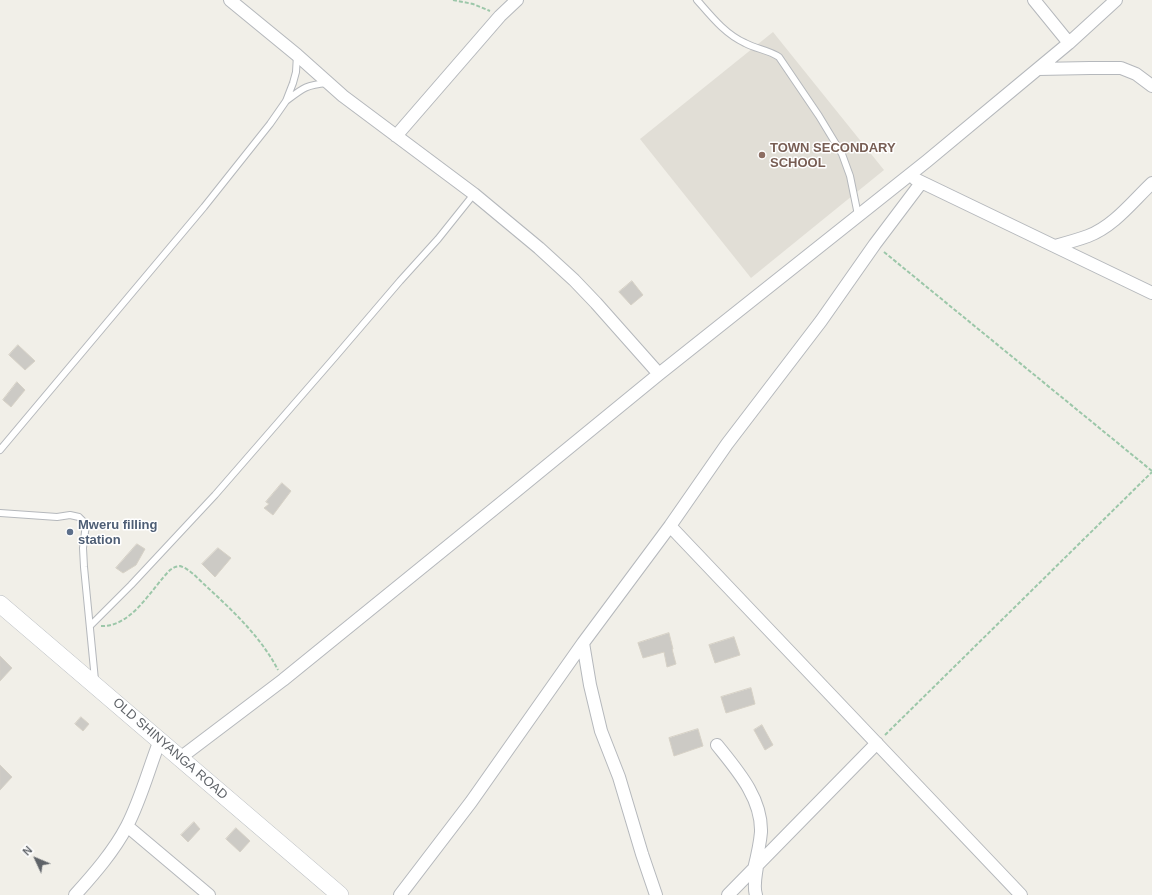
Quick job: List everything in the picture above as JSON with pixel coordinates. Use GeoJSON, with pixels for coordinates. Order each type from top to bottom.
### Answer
{"type":"FeatureCollection","features":[{"type":"Feature","properties":{"kind":"main road","name":"OLD SHINYANGA ROAD"},"geometry":{"type":"LineString","coordinates":[[0,604],[340,895]]}},
{"type":"Feature","properties":{"kind":"street"},"geometry":{"type":"LineString","coordinates":[[230,0],[297,55],[328,83],[474,194],[538,248],[574,280],[659,374]]}},
{"type":"Feature","properties":{"kind":"street"},"geometry":{"type":"LineString","coordinates":[[396,136],[500,16],[517,0]]}},
{"type":"Feature","properties":{"kind":"street"},"geometry":{"type":"LineString","coordinates":[[1034,0],[1069,43]]}},
{"type":"Feature","properties":{"kind":"street"},"geometry":{"type":"LineString","coordinates":[[180,758],[283,680],[659,374],[974,122],[1069,43],[1116,0]]}},
{"type":"Feature","properties":{"kind":"street"},"geometry":{"type":"LineString","coordinates":[[1038,69],[1120,68],[1131,72],[1152,86]]}},
{"type":"Feature","properties":{"kind":"street"},"geometry":{"type":"LineString","coordinates":[[908,175],[1152,293]]}},
{"type":"Feature","properties":{"kind":"street"},"geometry":{"type":"LineString","coordinates":[[400,895],[471,802],[584,643],[670,526],[726,444],[821,321],[875,244],[922,183]]}},
{"type":"Feature","properties":{"kind":"street"},"geometry":{"type":"LineString","coordinates":[[1055,246],[1088,236],[1105,226],[1117,218],[1152,183]]}},
{"type":"Feature","properties":{"kind":"street"},"geometry":{"type":"LineString","coordinates":[[670,526],[1021,895]]}},
{"type":"Feature","properties":{"kind":"street"},"geometry":{"type":"LineString","coordinates":[[584,643],[590,685],[601,731],[619,777],[656,895]]}},
{"type":"Feature","properties":{"kind":"street"},"geometry":{"type":"LineString","coordinates":[[75,895],[97,869],[127,826],[141,793],[160,740]]}},
{"type":"Feature","properties":{"kind":"street"},"geometry":{"type":"LineString","coordinates":[[728,895],[877,743]]}},
{"type":"Feature","properties":{"kind":"street"},"geometry":{"type":"LineString","coordinates":[[717,745],[747,786],[760,815],[761,833],[756,867],[756,895]]}},
{"type":"Feature","properties":{"kind":"street"},"geometry":{"type":"LineString","coordinates":[[127,826],[209,895]]}},
{"type":"Feature","properties":{"kind":"lane"},"geometry":{"type":"LineString","coordinates":[[697,0],[728,33],[747,44],[770,52],[779,57],[819,116],[842,154],[850,176],[858,215]]}},
{"type":"Feature","properties":{"kind":"lane"},"geometry":{"type":"LineString","coordinates":[[0,450],[204,207],[270,124],[286,101],[296,72],[297,55]]}},
{"type":"Feature","properties":{"kind":"lane"},"geometry":{"type":"LineString","coordinates":[[286,101],[306,87],[314,84],[328,83]]}},
{"type":"Feature","properties":{"kind":"lane"},"geometry":{"type":"LineString","coordinates":[[90,626],[132,585],[215,495],[438,239],[474,194]]}},
{"type":"Feature","properties":{"kind":"lane"},"geometry":{"type":"LineString","coordinates":[[0,513],[57,517],[70,515],[79,517],[84,521],[86,527],[84,567],[96,685]]}},
{"type":"Feature","properties":{"kind":"path"},"geometry":{"type":"LineString","coordinates":[[452,0],[473,4],[500,16]]}},
{"type":"Feature","properties":{"kind":"path"},"geometry":{"type":"LineString","coordinates":[[875,244],[1040,378],[1152,472],[877,743]]}},
{"type":"Feature","properties":{"kind":"path"},"geometry":{"type":"LineString","coordinates":[[90,626],[112,625],[124,620],[136,610],[170,570],[180,566],[190,572],[243,622],[272,659],[283,680]]}},
{"type":"Feature","properties":{"kind":"shaded area","name":"TOWN SECONDARY SCHOOL"},"geometry":{"type":"Polygon","coordinates":[[[773,32],[884,170],[751,278],[640,139],[773,32]]]}},
{"type":"Feature","properties":{"kind":"building"},"geometry":{"type":"Polygon","coordinates":[[[632,281],[643,295],[631,305],[619,292],[632,281]]]}},
{"type":"Feature","properties":{"kind":"building"},"geometry":{"type":"Polygon","coordinates":[[[18,345],[35,361],[25,370],[9,355],[18,345]]]}},
{"type":"Feature","properties":{"kind":"building"},"geometry":{"type":"Polygon","coordinates":[[[17,382],[25,390],[11,407],[3,400],[17,382]]]}},
{"type":"Feature","properties":{"kind":"building"},"geometry":{"type":"Polygon","coordinates":[[[282,483],[291,491],[273,515],[264,508],[269,504],[266,502],[282,483]]]}},
{"type":"Feature","properties":{"kind":"building"},"geometry":{"type":"Polygon","coordinates":[[[137,544],[145,549],[136,565],[123,573],[116,568],[137,544]]]}},
{"type":"Feature","properties":{"kind":"building"},"geometry":{"type":"Polygon","coordinates":[[[218,548],[231,558],[215,577],[202,564],[218,548]]]}},
{"type":"Feature","properties":{"kind":"building"},"geometry":{"type":"Polygon","coordinates":[[[669,633],[676,664],[667,667],[664,652],[643,658],[638,643],[669,633]]]}},
{"type":"Feature","properties":{"kind":"building"},"geometry":{"type":"Polygon","coordinates":[[[734,637],[740,655],[715,663],[709,645],[734,637]]]}},
{"type":"Feature","properties":{"kind":"building"},"geometry":{"type":"Polygon","coordinates":[[[0,656],[12,668],[0,681],[0,656]]]}},
{"type":"Feature","properties":{"kind":"building"},"geometry":{"type":"Polygon","coordinates":[[[751,688],[755,704],[726,713],[721,697],[751,688]]]}},
{"type":"Feature","properties":{"kind":"building"},"geometry":{"type":"Polygon","coordinates":[[[81,717],[89,724],[83,731],[75,724],[81,717]]]}},
{"type":"Feature","properties":{"kind":"building"},"geometry":{"type":"Polygon","coordinates":[[[762,725],[773,745],[765,750],[754,730],[762,725]]]}},
{"type":"Feature","properties":{"kind":"building"},"geometry":{"type":"Polygon","coordinates":[[[698,729],[703,746],[674,756],[669,738],[698,729]]]}},
{"type":"Feature","properties":{"kind":"building"},"geometry":{"type":"Polygon","coordinates":[[[0,765],[12,777],[0,790],[0,765]]]}},
{"type":"Feature","properties":{"kind":"building"},"geometry":{"type":"Polygon","coordinates":[[[194,822],[200,829],[188,842],[181,835],[194,822]]]}},
{"type":"Feature","properties":{"kind":"building"},"geometry":{"type":"Polygon","coordinates":[[[236,828],[250,841],[240,852],[226,839],[236,828]]]}},
{"type":"Feature","properties":{"kind":"place","name":"TOWN SECONDARY SCHOOL"},"geometry":{"type":"Point","coordinates":[762,155]}},
{"type":"Feature","properties":{"kind":"place","name":"Mweru filling station"},"geometry":{"type":"Point","coordinates":[70,532]}}]}
